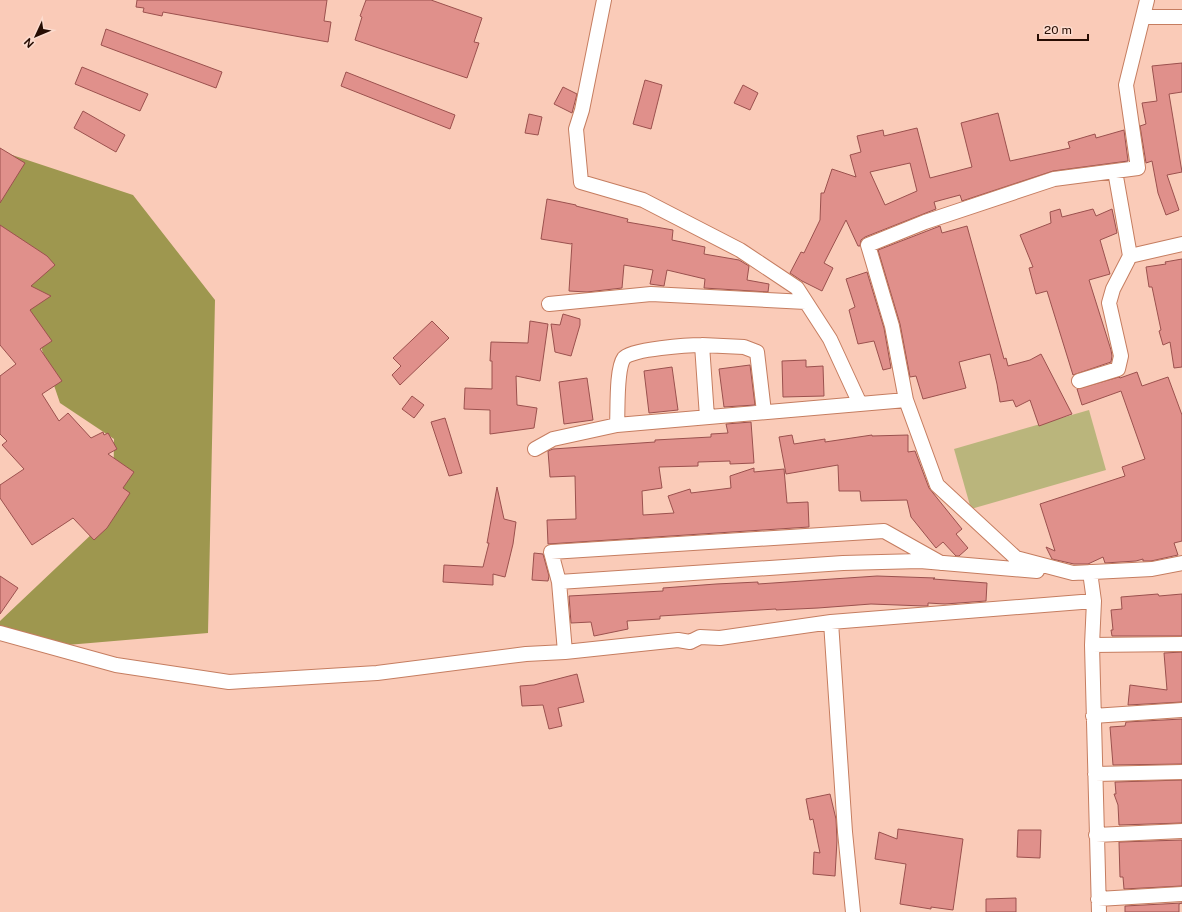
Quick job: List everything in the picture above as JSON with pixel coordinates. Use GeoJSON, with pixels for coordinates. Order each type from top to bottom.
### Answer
{"type":"FeatureCollection","features":[{"type":"Feature","properties":{"kind":"street"},"geometry":{"type":"LineString","coordinates":[[604,0],[582,110],[576,129],[581,182],[643,200],[740,250],[797,288],[830,339],[860,404]]}},
{"type":"Feature","properties":{"kind":"street"},"geometry":{"type":"LineString","coordinates":[[1073,573],[1016,558],[937,485],[906,400],[892,326],[868,246],[925,222],[1054,179],[1138,168],[1126,85],[1147,0]]}},
{"type":"Feature","properties":{"kind":"street"},"geometry":{"type":"LineString","coordinates":[[1143,17],[1182,17]]}},
{"type":"Feature","properties":{"kind":"street"},"geometry":{"type":"LineString","coordinates":[[1079,381],[1118,369],[1122,356],[1109,303],[1113,289],[1130,256],[1115,171]]}},
{"type":"Feature","properties":{"kind":"street"},"geometry":{"type":"LineString","coordinates":[[1130,256],[1182,244]]}},
{"type":"Feature","properties":{"kind":"street"},"geometry":{"type":"LineString","coordinates":[[549,304],[651,294],[806,302]]}},
{"type":"Feature","properties":{"kind":"street"},"geometry":{"type":"LineString","coordinates":[[617,425],[620,368],[624,358],[628,354],[686,345],[702,344],[744,347],[757,352],[764,412]]}},
{"type":"Feature","properties":{"kind":"street"},"geometry":{"type":"LineString","coordinates":[[702,344],[707,417]]}},
{"type":"Feature","properties":{"kind":"street"},"geometry":{"type":"LineString","coordinates":[[535,449],[553,439],[617,425],[906,400]]}},
{"type":"Feature","properties":{"kind":"street"},"geometry":{"type":"LineString","coordinates":[[565,652],[559,582],[551,552],[884,531],[941,563]]}},
{"type":"Feature","properties":{"kind":"street"},"geometry":{"type":"LineString","coordinates":[[559,582],[843,563],[920,562],[1073,573],[1152,569],[1182,563]]}},
{"type":"Feature","properties":{"kind":"street"},"geometry":{"type":"LineString","coordinates":[[1090,572],[1094,601],[1092,646],[1093,716],[1099,906],[1182,894]]}},
{"type":"Feature","properties":{"kind":"street"},"geometry":{"type":"LineString","coordinates":[[0,633],[116,665],[229,682],[378,673],[526,654],[565,652],[678,640],[690,642],[700,637],[720,638],[831,622],[1094,601]]}},
{"type":"Feature","properties":{"kind":"street"},"geometry":{"type":"LineString","coordinates":[[831,622],[845,832],[853,912]]}},
{"type":"Feature","properties":{"kind":"street"},"geometry":{"type":"LineString","coordinates":[[1092,646],[1182,644]]}},
{"type":"Feature","properties":{"kind":"street"},"geometry":{"type":"LineString","coordinates":[[1093,716],[1182,710]]}},
{"type":"Feature","properties":{"kind":"street"},"geometry":{"type":"LineString","coordinates":[[1095,774],[1182,772]]}},
{"type":"Feature","properties":{"kind":"street"},"geometry":{"type":"LineString","coordinates":[[1096,835],[1182,831]]}},
{"type":"Feature","properties":{"kind":"shaded area"},"geometry":{"type":"Polygon","coordinates":[[[9,154],[133,195],[215,300],[208,633],[67,645],[0,629],[0,621],[113,514],[114,439],[60,403],[0,226],[0,196],[9,154]]]}},
{"type":"Feature","properties":{"kind":"shaded area"},"geometry":{"type":"Polygon","coordinates":[[[1089,410],[1106,470],[971,509],[954,449],[1089,410]]]}},
{"type":"Feature","properties":{"kind":"building"},"geometry":{"type":"Polygon","coordinates":[[[137,0],[327,0],[324,21],[331,22],[328,42],[163,12],[162,16],[143,12],[144,8],[136,7],[137,0]]]}},
{"type":"Feature","properties":{"kind":"building"},"geometry":{"type":"Polygon","coordinates":[[[366,0],[431,0],[482,18],[474,42],[479,43],[467,78],[355,40],[362,17],[360,16],[366,0]]]}},
{"type":"Feature","properties":{"kind":"building"},"geometry":{"type":"Polygon","coordinates":[[[106,29],[222,72],[216,88],[101,45],[106,29]]]}},
{"type":"Feature","properties":{"kind":"building"},"geometry":{"type":"Polygon","coordinates":[[[1182,63],[1182,92],[1169,94],[1182,172],[1167,175],[1179,210],[1166,215],[1158,193],[1152,161],[1146,163],[1140,126],[1146,124],[1142,103],[1157,101],[1152,66],[1182,63]]]}},
{"type":"Feature","properties":{"kind":"building"},"geometry":{"type":"Polygon","coordinates":[[[82,67],[148,94],[140,111],[75,84],[82,67]]]}},
{"type":"Feature","properties":{"kind":"building"},"geometry":{"type":"Polygon","coordinates":[[[346,72],[455,115],[450,129],[341,86],[346,72]]]}},
{"type":"Feature","properties":{"kind":"building"},"geometry":{"type":"Polygon","coordinates":[[[645,80],[662,85],[651,129],[633,124],[645,80]]]}},
{"type":"Feature","properties":{"kind":"building"},"geometry":{"type":"Polygon","coordinates":[[[743,85],[758,93],[750,110],[734,103],[743,85]]]}},
{"type":"Feature","properties":{"kind":"building"},"geometry":{"type":"Polygon","coordinates":[[[563,87],[577,94],[572,113],[554,104],[563,87]]]}},
{"type":"Feature","properties":{"kind":"building"},"geometry":{"type":"Polygon","coordinates":[[[83,111],[125,135],[116,152],[74,128],[83,111]]]}},
{"type":"Feature","properties":{"kind":"building"},"geometry":{"type":"Polygon","coordinates":[[[998,113],[1010,161],[1070,148],[1068,142],[1095,134],[1096,138],[1124,130],[1128,161],[1053,171],[962,201],[960,195],[934,202],[936,209],[865,237],[861,240],[860,246],[858,246],[846,220],[824,263],[833,268],[822,291],[790,273],[801,252],[804,253],[820,220],[821,193],[824,193],[832,169],[856,177],[850,155],[861,152],[857,136],[883,130],[884,136],[917,128],[930,178],[972,167],[961,123],[998,113]],[[910,163],[870,172],[885,205],[917,191],[910,163]]]}},
{"type":"Feature","properties":{"kind":"building"},"geometry":{"type":"Polygon","coordinates":[[[529,114],[542,117],[538,135],[525,133],[529,114]]]}},
{"type":"Feature","properties":{"kind":"building"},"geometry":{"type":"Polygon","coordinates":[[[0,148],[25,163],[0,203],[0,148]]]}},
{"type":"Feature","properties":{"kind":"building"},"geometry":{"type":"Polygon","coordinates":[[[547,199],[628,219],[627,222],[673,230],[672,240],[705,247],[704,254],[739,260],[749,266],[747,280],[769,284],[768,292],[704,288],[705,279],[667,270],[664,286],[650,284],[653,270],[624,265],[622,288],[587,292],[569,291],[572,243],[541,239],[547,199]]]}},
{"type":"Feature","properties":{"kind":"building"},"geometry":{"type":"Polygon","coordinates":[[[1060,209],[1062,217],[1093,209],[1096,216],[1112,209],[1117,233],[1100,240],[1110,274],[1089,280],[1111,350],[1111,362],[1073,375],[1047,291],[1036,294],[1029,268],[1033,267],[1020,235],[1051,223],[1050,212],[1060,209]]]}},
{"type":"Feature","properties":{"kind":"building"},"geometry":{"type":"Polygon","coordinates":[[[0,225],[47,256],[55,265],[31,286],[51,296],[30,310],[52,341],[40,349],[62,381],[42,394],[59,421],[68,413],[91,438],[103,432],[104,435],[108,433],[117,449],[108,454],[134,472],[123,488],[130,493],[107,528],[94,540],[73,518],[32,545],[0,498],[0,485],[24,469],[2,445],[7,441],[0,434],[0,376],[16,364],[0,345],[0,225]]]}},
{"type":"Feature","properties":{"kind":"building"},"geometry":{"type":"Polygon","coordinates":[[[940,226],[942,233],[967,226],[1004,359],[1006,358],[1008,366],[1030,360],[1041,354],[1072,414],[1039,426],[1030,400],[1016,407],[1013,400],[1000,402],[990,354],[959,362],[966,388],[923,399],[916,376],[910,377],[900,324],[878,250],[940,226]]]}},
{"type":"Feature","properties":{"kind":"building"},"geometry":{"type":"Polygon","coordinates":[[[1182,259],[1182,367],[1174,368],[1170,342],[1163,345],[1159,331],[1161,330],[1152,287],[1149,287],[1146,267],[1166,264],[1165,262],[1182,259]]]}},
{"type":"Feature","properties":{"kind":"building"},"geometry":{"type":"Polygon","coordinates":[[[867,272],[884,328],[891,368],[883,370],[874,341],[858,344],[849,310],[855,307],[846,279],[867,272]]]}},
{"type":"Feature","properties":{"kind":"building"},"geometry":{"type":"Polygon","coordinates":[[[563,314],[580,319],[580,325],[571,356],[555,352],[551,324],[560,325],[563,314]]]}},
{"type":"Feature","properties":{"kind":"building"},"geometry":{"type":"Polygon","coordinates":[[[432,321],[449,338],[400,385],[392,375],[401,366],[393,358],[432,321]]]}},
{"type":"Feature","properties":{"kind":"building"},"geometry":{"type":"Polygon","coordinates":[[[530,321],[548,324],[540,381],[516,376],[517,405],[537,408],[534,428],[490,434],[490,410],[464,409],[465,388],[492,389],[492,361],[490,361],[491,342],[528,343],[530,321]]]}},
{"type":"Feature","properties":{"kind":"building"},"geometry":{"type":"Polygon","coordinates":[[[806,360],[806,367],[823,366],[824,396],[783,397],[782,361],[806,360]]]}},
{"type":"Feature","properties":{"kind":"building"},"geometry":{"type":"Polygon","coordinates":[[[750,365],[755,405],[724,407],[719,369],[750,365]]]}},
{"type":"Feature","properties":{"kind":"building"},"geometry":{"type":"Polygon","coordinates":[[[672,367],[678,410],[649,413],[644,371],[672,367]]]}},
{"type":"Feature","properties":{"kind":"building"},"geometry":{"type":"Polygon","coordinates":[[[1137,372],[1142,386],[1168,377],[1182,415],[1182,541],[1174,543],[1178,555],[1151,561],[1143,561],[1143,559],[1136,561],[1105,563],[1103,557],[1088,564],[1074,564],[1052,559],[1046,547],[1055,551],[1040,504],[1125,476],[1122,467],[1145,459],[1121,391],[1082,405],[1077,389],[1137,372]]]}},
{"type":"Feature","properties":{"kind":"building"},"geometry":{"type":"Polygon","coordinates":[[[587,378],[593,420],[564,424],[559,382],[587,378]]]}},
{"type":"Feature","properties":{"kind":"building"},"geometry":{"type":"Polygon","coordinates":[[[412,396],[424,405],[414,418],[402,409],[412,396]]]}},
{"type":"Feature","properties":{"kind":"building"},"geometry":{"type":"Polygon","coordinates":[[[445,418],[462,473],[449,476],[431,422],[445,418]]]}},
{"type":"Feature","properties":{"kind":"building"},"geometry":{"type":"Polygon","coordinates":[[[751,422],[754,463],[730,464],[730,461],[698,462],[698,466],[659,467],[662,488],[642,491],[643,515],[674,513],[668,496],[690,489],[691,493],[731,488],[730,476],[754,468],[754,472],[784,469],[787,503],[808,502],[809,527],[548,544],[547,520],[576,519],[575,476],[550,477],[548,451],[553,449],[655,442],[655,440],[711,437],[711,434],[728,433],[726,424],[751,422]]]}},
{"type":"Feature","properties":{"kind":"building"},"geometry":{"type":"Polygon","coordinates":[[[792,435],[794,444],[825,439],[825,442],[872,435],[908,435],[908,452],[915,451],[929,488],[962,529],[956,534],[968,548],[959,556],[956,556],[943,542],[936,548],[911,517],[907,500],[861,501],[860,491],[839,491],[838,465],[786,474],[779,437],[792,435]]]}},
{"type":"Feature","properties":{"kind":"building"},"geometry":{"type":"Polygon","coordinates":[[[497,487],[504,519],[516,522],[513,544],[505,577],[493,574],[493,585],[443,582],[444,565],[483,567],[489,543],[487,543],[497,487]]]}},
{"type":"Feature","properties":{"kind":"building"},"geometry":{"type":"Polygon","coordinates":[[[534,553],[543,554],[549,576],[548,581],[532,580],[534,553]]]}},
{"type":"Feature","properties":{"kind":"building"},"geometry":{"type":"Polygon","coordinates":[[[0,576],[18,588],[0,614],[0,576]]]}},
{"type":"Feature","properties":{"kind":"building"},"geometry":{"type":"Polygon","coordinates":[[[877,576],[935,578],[933,579],[987,583],[986,601],[945,604],[928,603],[928,606],[871,604],[660,616],[660,619],[627,621],[628,629],[594,636],[591,622],[571,623],[569,596],[663,591],[663,588],[716,584],[758,582],[758,584],[877,576]]]}},
{"type":"Feature","properties":{"kind":"building"},"geometry":{"type":"Polygon","coordinates":[[[1158,594],[1159,596],[1182,594],[1182,636],[1112,636],[1111,630],[1113,630],[1111,610],[1122,609],[1121,597],[1158,594]]]}},
{"type":"Feature","properties":{"kind":"building"},"geometry":{"type":"Polygon","coordinates":[[[1182,652],[1182,702],[1128,705],[1130,685],[1167,690],[1164,653],[1182,652]]]}},
{"type":"Feature","properties":{"kind":"building"},"geometry":{"type":"Polygon","coordinates":[[[577,674],[584,702],[558,708],[562,726],[549,729],[543,705],[522,706],[520,686],[534,685],[577,674]]]}},
{"type":"Feature","properties":{"kind":"building"},"geometry":{"type":"Polygon","coordinates":[[[1182,719],[1182,764],[1113,765],[1110,727],[1125,726],[1126,722],[1182,719]]]}},
{"type":"Feature","properties":{"kind":"building"},"geometry":{"type":"Polygon","coordinates":[[[1182,780],[1182,823],[1119,825],[1118,805],[1114,794],[1116,794],[1115,782],[1182,780]]]}},
{"type":"Feature","properties":{"kind":"building"},"geometry":{"type":"Polygon","coordinates":[[[830,794],[836,819],[837,840],[835,876],[813,874],[814,852],[820,853],[813,819],[810,820],[806,799],[830,794]]]}},
{"type":"Feature","properties":{"kind":"building"},"geometry":{"type":"Polygon","coordinates":[[[898,829],[963,839],[953,910],[931,907],[931,909],[900,904],[906,864],[875,859],[879,832],[897,839],[898,829]]]}},
{"type":"Feature","properties":{"kind":"building"},"geometry":{"type":"Polygon","coordinates":[[[1018,830],[1041,830],[1040,858],[1017,857],[1018,830]]]}},
{"type":"Feature","properties":{"kind":"building"},"geometry":{"type":"Polygon","coordinates":[[[1182,840],[1182,886],[1124,889],[1123,877],[1120,877],[1119,842],[1182,840]]]}},
{"type":"Feature","properties":{"kind":"building"},"geometry":{"type":"Polygon","coordinates":[[[1016,898],[1016,912],[986,912],[986,899],[1016,898]]]}},
{"type":"Feature","properties":{"kind":"building"},"geometry":{"type":"Polygon","coordinates":[[[1182,903],[1179,904],[1179,912],[1125,912],[1125,906],[1182,903]]]}}]}
